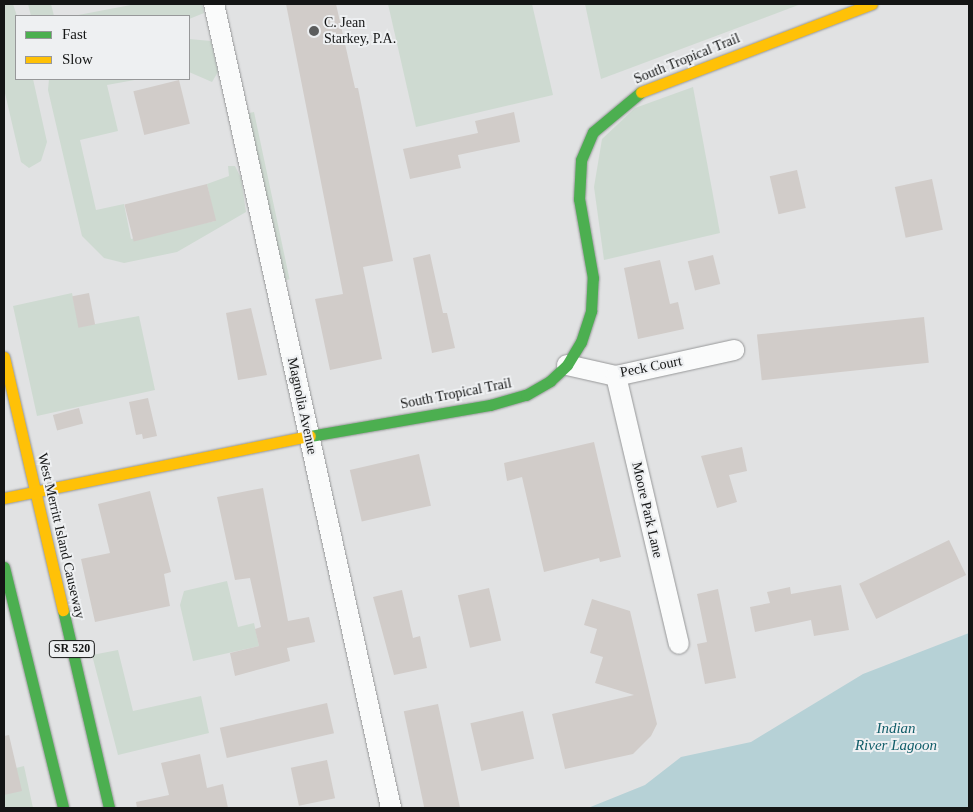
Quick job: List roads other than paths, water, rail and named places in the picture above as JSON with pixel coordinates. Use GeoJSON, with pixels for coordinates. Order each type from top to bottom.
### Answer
{"type":"FeatureCollection","features":[{"type":"Feature","properties":{"kind":"street","name":"Magnolia Avenue"},"geometry":{"type":"LineString","coordinates":[[214,4],[308,436],[392,808]]}},
{"type":"Feature","properties":{"kind":"street","name":"South Tropical Trail"},"geometry":{"type":"LineString","coordinates":[[4,498],[35,490],[308,436],[490,406],[526,395],[550,381],[567,365],[581,342],[592,311],[593,278],[579,199],[581,160],[593,132],[638,93],[872,4]]}},
{"type":"Feature","properties":{"kind":"street","name":"Peck Court"},"geometry":{"type":"LineString","coordinates":[[567,365],[616,376],[734,350]]}},
{"type":"Feature","properties":{"kind":"street","name":"West Merritt Island Causeway"},"geometry":{"type":"LineString","coordinates":[[4,357],[109,808]]}},
{"type":"Feature","properties":{"kind":"street","name":"Moore Park Lane"},"geometry":{"type":"LineString","coordinates":[[616,376],[679,644]]}},
{"type":"Feature","properties":{"kind":"street"},"geometry":{"type":"LineString","coordinates":[[4,567],[63,808]]}},
{"type":"Feature","properties":{"kind":"water","name":"Indian River Lagoon"},"geometry":{"type":"Polygon","coordinates":[[[969,633],[969,808],[588,808],[645,785],[681,757],[751,742],[863,674],[969,633]]]}},
{"type":"Feature","properties":{"kind":"place","name":"C. Jean Starkey, P.A."},"geometry":{"type":"Point","coordinates":[314,31]}}]}
